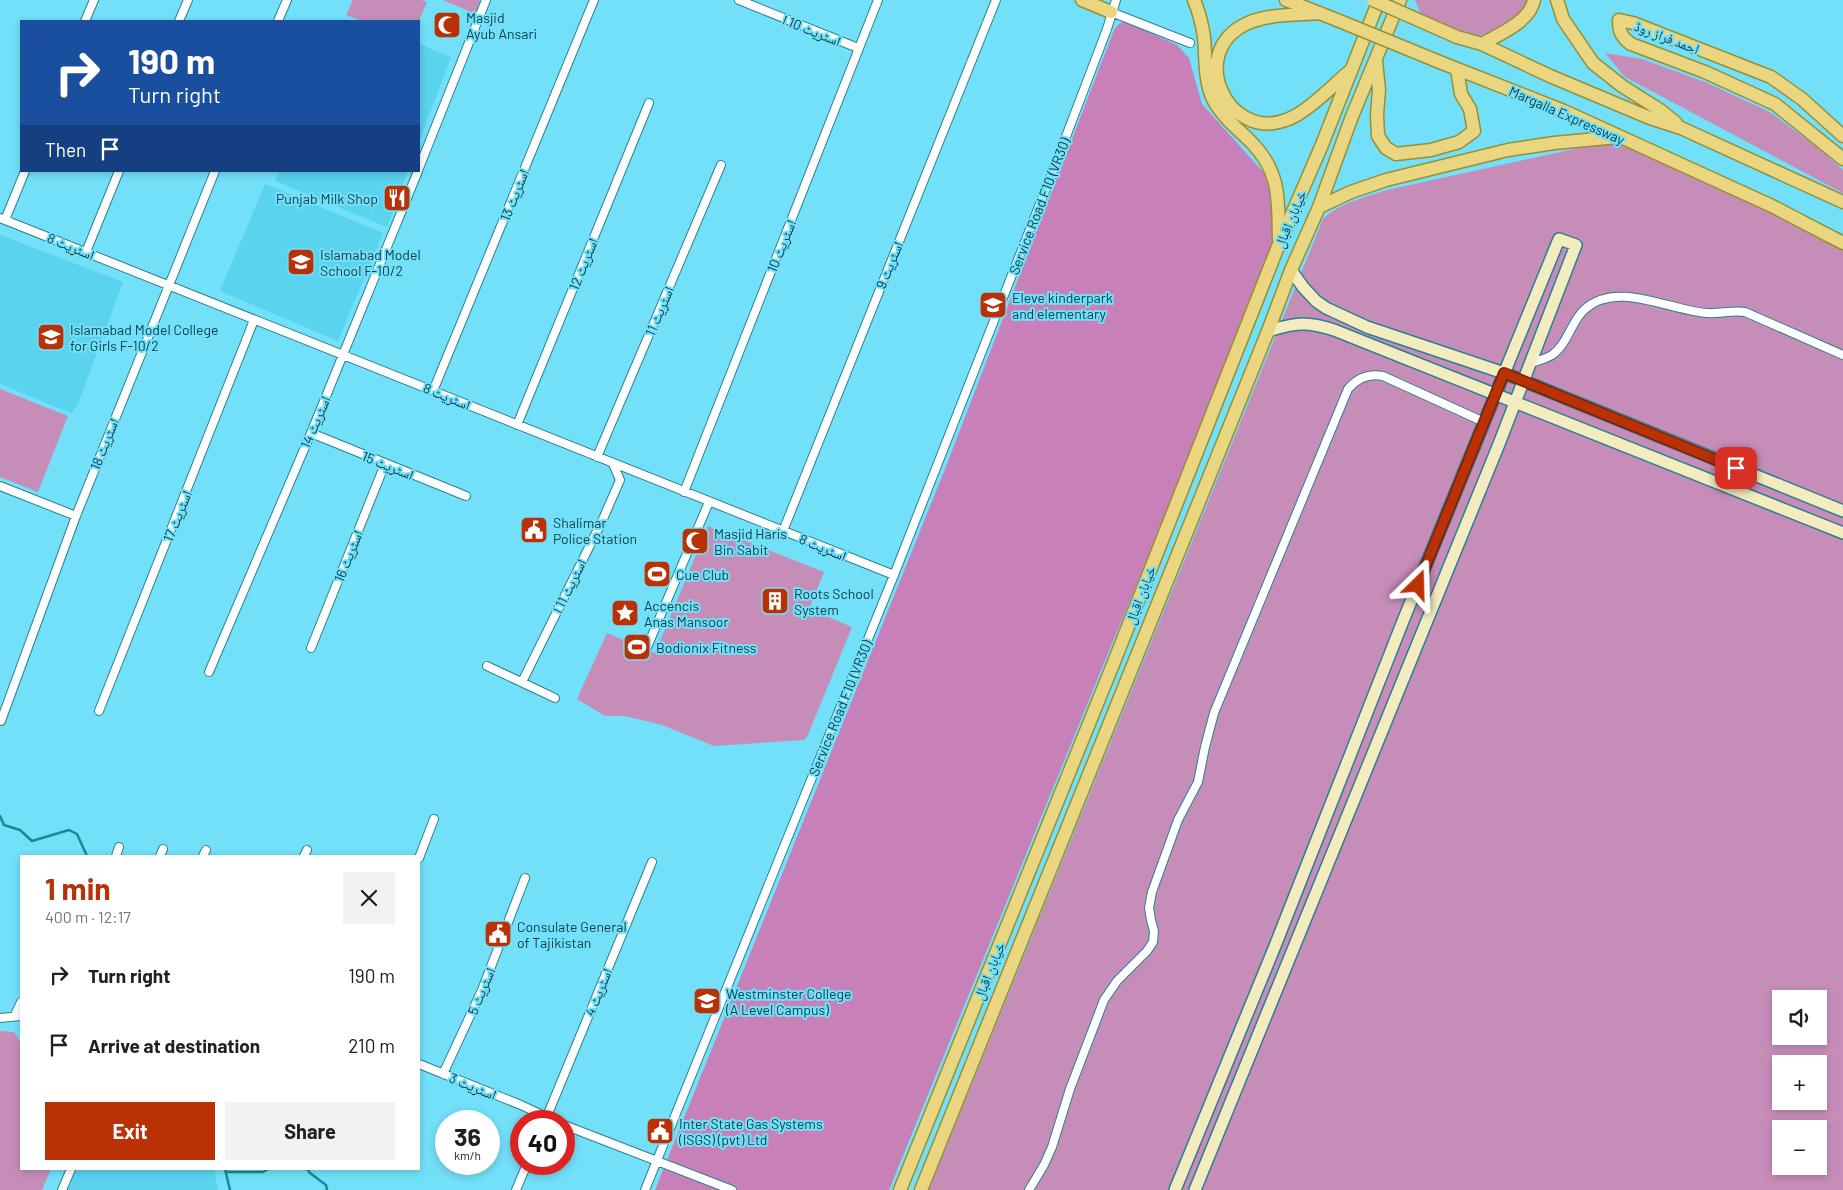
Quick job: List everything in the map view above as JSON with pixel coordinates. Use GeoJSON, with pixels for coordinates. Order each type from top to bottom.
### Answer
{"type":"FeatureCollection","features":[{"type":"Feature","properties":{"kind":"main road"},"geometry":{"type":"LineString","coordinates":[[1082,0],[1114,6]]}},
{"type":"Feature","properties":{"kind":"main road"},"geometry":{"type":"LineString","coordinates":[[1194,0],[1201,16],[1207,80],[1212,96],[1218,108],[1230,123],[1267,160],[1274,177],[1278,198],[1279,244]]}},
{"type":"Feature","properties":{"kind":"main road","name":"Margalla Expressway"},"geometry":{"type":"LineString","coordinates":[[1286,0],[1457,70],[1564,111],[1772,206],[1843,243]]}},
{"type":"Feature","properties":{"kind":"main road","name":"Margalla Expressway"},"geometry":{"type":"LineString","coordinates":[[1373,0],[1457,36],[1482,44],[1550,76],[1650,118],[1681,128],[1843,202]]}},
{"type":"Feature","properties":{"kind":"main road","name":"خیابان اقبال"},"geometry":{"type":"LineString","coordinates":[[900,1190],[1114,662],[1279,244],[1321,147],[1379,0]]}},
{"type":"Feature","properties":{"kind":"main road","name":"خیابان اقبال"},"geometry":{"type":"LineString","coordinates":[[921,1190],[1268,332],[1291,270],[1319,207],[1351,118],[1400,0]]}},
{"type":"Feature","properties":{"kind":"main road"},"geometry":{"type":"LineString","coordinates":[[1482,44],[1523,18],[1533,6],[1534,0]]}},
{"type":"Feature","properties":{"kind":"main road"},"geometry":{"type":"LineString","coordinates":[[1557,0],[1563,19],[1593,63],[1622,86],[1660,110],[1681,128]]}},
{"type":"Feature","properties":{"kind":"main road"},"geometry":{"type":"LineString","coordinates":[[1320,13],[1268,18],[1249,22],[1226,38],[1219,53],[1216,66],[1217,78],[1222,92],[1230,105],[1241,114],[1256,123],[1270,123],[1286,120],[1300,113],[1350,70]]}},
{"type":"Feature","properties":{"kind":"main road","name":"احمد فراز روڈ"},"geometry":{"type":"LineString","coordinates":[[1843,136],[1802,99],[1772,76],[1633,23],[1619,20],[1619,30],[1624,40],[1705,72],[1775,104],[1843,159]]}},
{"type":"Feature","properties":{"kind":"main road"},"geometry":{"type":"LineString","coordinates":[[1376,59],[1380,90],[1377,114],[1378,136],[1386,148],[1396,154],[1431,150],[1459,142],[1474,131],[1470,109],[1461,94],[1457,70]]}},
{"type":"Feature","properties":{"kind":"main road"},"geometry":{"type":"LineString","coordinates":[[1319,207],[1351,192],[1386,180],[1508,150],[1554,143],[1618,137]]}},
{"type":"Feature","properties":{"kind":"street"},"geometry":{"type":"LineString","coordinates":[[85,20],[94,0]]}},
{"type":"Feature","properties":{"kind":"street"},"geometry":{"type":"LineString","coordinates":[[180,20],[188,0]]}},
{"type":"Feature","properties":{"kind":"street"},"geometry":{"type":"LineString","coordinates":[[278,20],[287,0]]}},
{"type":"Feature","properties":{"kind":"street","name":"اسٹریٹ 14"},"geometry":{"type":"LineString","coordinates":[[420,165],[486,0]]}},
{"type":"Feature","properties":{"kind":"street","name":"اسٹریٹ 13"},"geometry":{"type":"LineString","coordinates":[[433,391],[594,0]]}},
{"type":"Feature","properties":{"kind":"street","name":"اسٹریٹ 10 ا"},"geometry":{"type":"LineString","coordinates":[[738,0],[858,48]]}},
{"type":"Feature","properties":{"kind":"street","name":"اسٹریٹ 10"},"geometry":{"type":"LineString","coordinates":[[684,492],[878,0]]}},
{"type":"Feature","properties":{"kind":"street","name":"اسٹریٹ 9"},"geometry":{"type":"LineString","coordinates":[[783,531],[996,0]]}},
{"type":"Feature","properties":{"kind":"street"},"geometry":{"type":"LineString","coordinates":[[1114,6],[1190,43]]}},
{"type":"Feature","properties":{"kind":"street","name":"Service Road F10 (VR30)"},"geometry":{"type":"LineString","coordinates":[[645,1190],[894,576],[1054,168],[1114,6]]}},
{"type":"Feature","properties":{"kind":"street","name":"اسٹریٹ 12"},"geometry":{"type":"LineString","coordinates":[[517,425],[649,103]]}},
{"type":"Feature","properties":{"kind":"street","name":"اسٹریٹ 11"},"geometry":{"type":"LineString","coordinates":[[597,456],[721,165]]}},
{"type":"Feature","properties":{"kind":"street"},"geometry":{"type":"LineString","coordinates":[[3,219],[25,172]]}},
{"type":"Feature","properties":{"kind":"street"},"geometry":{"type":"LineString","coordinates":[[86,252],[119,172]]}},
{"type":"Feature","properties":{"kind":"street","name":"اسٹریٹ 18"},"geometry":{"type":"LineString","coordinates":[[1,720],[76,516],[168,285],[216,172]]}},
{"type":"Feature","properties":{"kind":"street","name":"اسٹریٹ 14"},"geometry":{"type":"LineString","coordinates":[[209,672],[311,433],[417,172]]}},
{"type":"Feature","properties":{"kind":"street","name":"اسٹریٹ 8"},"geometry":{"type":"LineString","coordinates":[[3,219],[894,576]]}},
{"type":"Feature","properties":{"kind":"street"},"geometry":{"type":"LineString","coordinates":[[1175,1190],[1279,936],[1403,621],[1559,239],[1576,245],[1523,382],[1194,1190]]}},
{"type":"Feature","properties":{"kind":"street"},"geometry":{"type":"LineString","coordinates":[[1291,270],[1310,295],[1326,308],[1367,327],[1504,373],[1843,511]]}},
{"type":"Feature","properties":{"kind":"street"},"geometry":{"type":"LineString","coordinates":[[1530,362],[1552,356],[1558,350],[1574,320],[1586,307],[1598,301],[1621,296],[1706,313],[1735,310],[1745,312],[1843,355]]}},
{"type":"Feature","properties":{"kind":"street","name":"اسٹریٹ 17"},"geometry":{"type":"LineString","coordinates":[[99,711],[254,320]]}},
{"type":"Feature","properties":{"kind":"street"},"geometry":{"type":"LineString","coordinates":[[1268,332],[1299,323],[1318,325],[1843,533]]}},
{"type":"Feature","properties":{"kind":"street"},"geometry":{"type":"LineString","coordinates":[[1029,1190],[1052,1147],[1070,1089],[1104,1000],[1117,981],[1147,951],[1153,942],[1154,931],[1149,908],[1152,892],[1178,820],[1198,782],[1214,713],[1348,389],[1354,382],[1374,374],[1383,376],[1484,422]]}},
{"type":"Feature","properties":{"kind":"street","name":"اسٹریٹ 15"},"geometry":{"type":"LineString","coordinates":[[311,433],[466,496]]}},
{"type":"Feature","properties":{"kind":"street","name":"اسٹریٹ 16"},"geometry":{"type":"LineString","coordinates":[[311,648],[385,464]]}},
{"type":"Feature","properties":{"kind":"street","name":"اسٹریٹ 11 ا"},"geometry":{"type":"LineString","coordinates":[[522,682],[603,519],[620,480],[613,464]]}},
{"type":"Feature","properties":{"kind":"street"},"geometry":{"type":"LineString","coordinates":[[0,486],[76,516]]}},
{"type":"Feature","properties":{"kind":"street"},"geometry":{"type":"LineString","coordinates":[[646,652],[709,502]]}},
{"type":"Feature","properties":{"kind":"street"},"geometry":{"type":"LineString","coordinates":[[487,666],[556,698]]}},
{"type":"Feature","properties":{"kind":"street"},"geometry":{"type":"LineString","coordinates":[[420,855],[434,820]]}},
{"type":"Feature","properties":{"kind":"street"},"geometry":{"type":"LineString","coordinates":[[116,855],[119,847]]}},
{"type":"Feature","properties":{"kind":"street","name":"اسٹریٹ 4"},"geometry":{"type":"LineString","coordinates":[[550,1110],[652,862]]}},
{"type":"Feature","properties":{"kind":"street","name":"اسٹریٹ 5"},"geometry":{"type":"LineString","coordinates":[[443,1074],[482,990],[525,878]]}},
{"type":"Feature","properties":{"kind":"street"},"geometry":{"type":"LineString","coordinates":[[0,1018],[18,1016]]}},
{"type":"Feature","properties":{"kind":"street","name":"اسٹریٹ 3"},"geometry":{"type":"LineString","coordinates":[[420,1064],[529,1110]]}},
{"type":"Feature","properties":{"kind":"street"},"geometry":{"type":"LineString","coordinates":[[575,1129],[732,1190]]}},
{"type":"Feature","properties":{"kind":"street"},"geometry":{"type":"LineString","coordinates":[[62,1190],[71,1170]]}},
{"type":"Feature","properties":{"kind":"street"},"geometry":{"type":"LineString","coordinates":[[516,1190],[522,1175]]}},
{"type":"Feature","properties":{"kind":"shaded area"},"geometry":{"type":"Polygon","coordinates":[[[353,0],[421,0],[427,2],[419,20],[360,20],[346,15],[353,0]]]}},
{"type":"Feature","properties":{"kind":"shaded area"},"geometry":{"type":"Polygon","coordinates":[[[443,0],[480,0],[475,14],[443,0]]]}},
{"type":"Feature","properties":{"kind":"shaded area"},"geometry":{"type":"Polygon","coordinates":[[[1415,0],[1528,0],[1528,3],[1519,14],[1492,31],[1478,36],[1422,17],[1415,0]]]}},
{"type":"Feature","properties":{"kind":"shaded area"},"geometry":{"type":"Polygon","coordinates":[[[1126,22],[1177,45],[1189,58],[1202,104],[1264,173],[1269,188],[1279,244],[1111,646],[889,1190],[655,1190],[945,469],[1114,30],[1120,23],[1126,22]]]}},
{"type":"Feature","properties":{"kind":"shaded area"},"geometry":{"type":"Polygon","coordinates":[[[420,44],[451,57],[420,139],[420,44]]]}},
{"type":"Feature","properties":{"kind":"shaded area"},"geometry":{"type":"Polygon","coordinates":[[[1605,53],[1642,59],[1705,82],[1770,112],[1818,148],[1843,170],[1843,193],[1625,77],[1605,53]]]}},
{"type":"Feature","properties":{"kind":"shaded area"},"geometry":{"type":"Polygon","coordinates":[[[1615,140],[1723,182],[1843,234],[1843,1190],[929,1190],[1323,219],[1329,213],[1362,198],[1387,190],[1615,140]]]}},
{"type":"Feature","properties":{"kind":"shaded area"},"geometry":{"type":"Polygon","coordinates":[[[279,172],[408,172],[387,227],[275,181],[279,172]]]}},
{"type":"Feature","properties":{"kind":"shaded area","name":"Islamabad Model School F-10/2"},"geometry":{"type":"Polygon","coordinates":[[[265,184],[383,233],[338,341],[220,291],[265,184]]]}},
{"type":"Feature","properties":{"kind":"shaded area","name":"Islamabad Model College for Girls F-10/2"},"geometry":{"type":"Polygon","coordinates":[[[0,235],[123,282],[78,404],[71,413],[0,384],[0,235]]]}},
{"type":"Feature","properties":{"kind":"shaded area"},"geometry":{"type":"Polygon","coordinates":[[[0,389],[68,416],[38,492],[0,477],[0,389]]]}},
{"type":"Feature","properties":{"kind":"shaded area"},"geometry":{"type":"Polygon","coordinates":[[[708,526],[824,572],[809,609],[852,627],[808,735],[804,740],[714,746],[662,725],[624,716],[605,716],[577,699],[607,633],[655,653],[708,526]]]}},
{"type":"Feature","properties":{"kind":"shaded area"},"geometry":{"type":"Polygon","coordinates":[[[0,1031],[14,1032],[20,1041],[20,1170],[51,1170],[42,1190],[0,1190],[0,1031]]]}},
{"type":"Feature","properties":{"kind":"shaded area"},"geometry":{"type":"Polygon","coordinates":[[[77,1170],[214,1170],[218,1190],[68,1190],[77,1170]]]}},
{"type":"Feature","properties":{"kind":"waterway"},"geometry":{"type":"LineString","coordinates":[[0,816],[4,825],[20,830],[32,841],[69,830],[77,834],[87,855]]}},
{"type":"Feature","properties":{"kind":"waterway"},"geometry":{"type":"LineString","coordinates":[[225,1170],[230,1190]]}},
{"type":"Feature","properties":{"kind":"waterway"},"geometry":{"type":"LineString","coordinates":[[226,1172],[263,1172],[266,1170]]}},
{"type":"Feature","properties":{"kind":"waterway"},"geometry":{"type":"LineString","coordinates":[[308,1170],[326,1185],[327,1190]]}},
{"type":"Feature","properties":{"kind":"place","name":"Masjid Ayub Ansari"},"geometry":{"type":"Point","coordinates":[447,25]}},
{"type":"Feature","properties":{"kind":"place","name":"Punjab Milk Shop"},"geometry":{"type":"Point","coordinates":[397,198]}},
{"type":"Feature","properties":{"kind":"place","name":"Islamabad Model School F-10/2"},"geometry":{"type":"Point","coordinates":[301,262]}},
{"type":"Feature","properties":{"kind":"place","name":"Eleve kinderpark and elementary"},"geometry":{"type":"Point","coordinates":[993,305]}},
{"type":"Feature","properties":{"kind":"place","name":"Islamabad Model College for Girls F-10/2"},"geometry":{"type":"Point","coordinates":[51,337]}},
{"type":"Feature","properties":{"kind":"place","name":"Shalimar Police Station"},"geometry":{"type":"Point","coordinates":[534,530]}},
{"type":"Feature","properties":{"kind":"place","name":"Masjid Haris Bin Sabit"},"geometry":{"type":"Point","coordinates":[695,541]}},
{"type":"Feature","properties":{"kind":"place","name":"Cue Club"},"geometry":{"type":"Point","coordinates":[657,574]}},
{"type":"Feature","properties":{"kind":"place","name":"Roots School System"},"geometry":{"type":"Point","coordinates":[775,601]}},
{"type":"Feature","properties":{"kind":"place","name":"Accencis Anas Mansoor"},"geometry":{"type":"Point","coordinates":[625,613]}},
{"type":"Feature","properties":{"kind":"place","name":"Bodionix Fitness"},"geometry":{"type":"Point","coordinates":[637,647]}},
{"type":"Feature","properties":{"kind":"place","name":"Consulate General of Tajikistan"},"geometry":{"type":"Point","coordinates":[498,934]}},
{"type":"Feature","properties":{"kind":"place","name":"Westminster College (A Level Campus)"},"geometry":{"type":"Point","coordinates":[707,1001]}},
{"type":"Feature","properties":{"kind":"place","name":"Inter State Gas Systems (ISGS) (pvt) Ltd"},"geometry":{"type":"Point","coordinates":[660,1131]}},
{"type":"Feature","properties":{"kind":"route"},"geometry":{"type":"LineString","coordinates":[[1418,585],[1504,373],[1736,468]]}}]}
